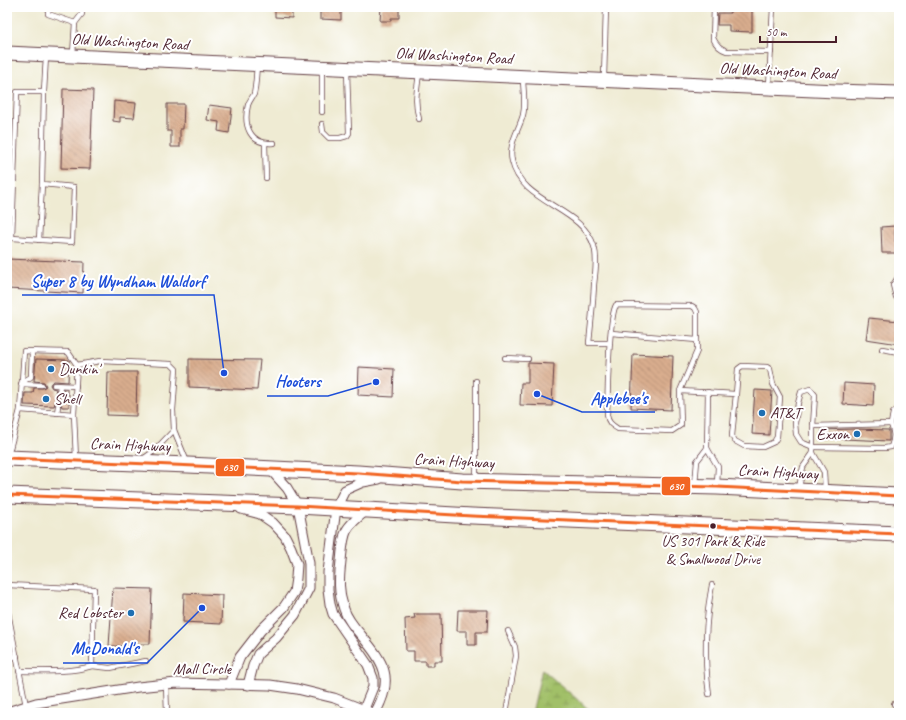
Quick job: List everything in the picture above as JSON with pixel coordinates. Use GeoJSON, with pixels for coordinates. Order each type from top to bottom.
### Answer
{"type":"FeatureCollection","features":[{"type":"Feature","properties":{"kind":"highway","name":"Crain Highway"},"geometry":{"type":"LineString","coordinates":[[7,458],[270,469],[476,481],[717,487],[899,496]]}},
{"type":"Feature","properties":{"kind":"highway"},"geometry":{"type":"LineString","coordinates":[[874,495],[899,487]]}},
{"type":"Feature","properties":{"kind":"highway"},"geometry":{"type":"LineString","coordinates":[[7,495],[298,506],[487,517],[896,535]]}},
{"type":"Feature","properties":{"kind":"main road","name":"Old Washington Road"},"geometry":{"type":"LineString","coordinates":[[7,53],[899,93]]}},
{"type":"Feature","properties":{"kind":"street"},"geometry":{"type":"LineString","coordinates":[[248,685],[258,654],[276,638],[295,615],[309,588],[309,563],[298,506],[287,488],[270,469]]}},
{"type":"Feature","properties":{"kind":"street"},"geometry":{"type":"LineString","coordinates":[[368,711],[374,678],[368,665],[331,609],[328,595],[328,572],[336,508],[345,490],[364,482],[395,476]]}},
{"type":"Feature","properties":{"kind":"street"},"geometry":{"type":"LineString","coordinates":[[222,504],[260,514],[273,522],[285,536],[296,564],[294,592],[284,607],[261,630],[240,657],[229,684]]}},
{"type":"Feature","properties":{"kind":"street"},"geometry":{"type":"LineString","coordinates":[[367,510],[353,521],[343,536],[339,587],[344,610],[353,625],[379,658],[385,672],[386,687],[383,700],[375,713]]}},
{"type":"Feature","properties":{"kind":"street","name":"Mall Circle"},"geometry":{"type":"LineString","coordinates":[[7,712],[26,706],[69,698],[176,683],[270,685],[317,693],[368,711]]}},
{"type":"Feature","properties":{"kind":"lane"},"geometry":{"type":"LineString","coordinates":[[48,7],[48,14],[75,23]]}},
{"type":"Feature","properties":{"kind":"lane"},"geometry":{"type":"LineString","coordinates":[[73,56],[75,23],[82,14],[82,7]]}},
{"type":"Feature","properties":{"kind":"lane"},"geometry":{"type":"LineString","coordinates":[[604,80],[606,7]]}},
{"type":"Feature","properties":{"kind":"lane"},"geometry":{"type":"LineString","coordinates":[[714,7],[713,38],[714,42],[720,49],[728,51],[771,52]]}},
{"type":"Feature","properties":{"kind":"lane"},"geometry":{"type":"LineString","coordinates":[[769,88],[773,7]]}},
{"type":"Feature","properties":{"kind":"lane"},"geometry":{"type":"LineString","coordinates":[[39,240],[46,55]]}},
{"type":"Feature","properties":{"kind":"lane"},"geometry":{"type":"LineString","coordinates":[[257,64],[254,95],[249,103],[246,122],[250,132],[256,139],[265,144],[274,143]]}},
{"type":"Feature","properties":{"kind":"lane"},"geometry":{"type":"LineString","coordinates":[[322,67],[322,112]]}},
{"type":"Feature","properties":{"kind":"lane"},"geometry":{"type":"LineString","coordinates":[[322,124],[323,132],[329,138],[343,137],[350,133],[347,68]]}},
{"type":"Feature","properties":{"kind":"lane"},"geometry":{"type":"LineString","coordinates":[[418,119],[415,91],[419,72]]}},
{"type":"Feature","properties":{"kind":"lane"},"geometry":{"type":"LineString","coordinates":[[523,76],[523,115],[512,144],[511,161],[517,175],[527,186],[536,194],[578,222],[588,233],[593,242],[596,253],[596,268],[589,343],[610,343]]}},
{"type":"Feature","properties":{"kind":"lane"},"geometry":{"type":"LineString","coordinates":[[42,184],[74,187],[72,242],[12,238],[17,92],[44,92]]}},
{"type":"Feature","properties":{"kind":"lane"},"geometry":{"type":"LineString","coordinates":[[265,144],[266,178]]}},
{"type":"Feature","properties":{"kind":"lane"},"geometry":{"type":"LineString","coordinates":[[899,276],[893,285],[896,297],[899,297]]}},
{"type":"Feature","properties":{"kind":"lane"},"geometry":{"type":"LineString","coordinates":[[616,305],[692,306],[695,308],[697,312],[697,351],[680,391],[681,425],[672,431],[618,429],[607,420],[610,343],[614,309],[616,305]]}},
{"type":"Feature","properties":{"kind":"lane"},"geometry":{"type":"LineString","coordinates":[[611,333],[697,340]]}},
{"type":"Feature","properties":{"kind":"lane"},"geometry":{"type":"LineString","coordinates":[[882,349],[899,352]]}},
{"type":"Feature","properties":{"kind":"lane"},"geometry":{"type":"LineString","coordinates":[[7,458],[20,410],[24,352],[68,352],[77,365],[74,414],[76,461]]}},
{"type":"Feature","properties":{"kind":"lane"},"geometry":{"type":"LineString","coordinates":[[21,383],[32,377],[32,352]]}},
{"type":"Feature","properties":{"kind":"lane"},"geometry":{"type":"LineString","coordinates":[[505,358],[528,359]]}},
{"type":"Feature","properties":{"kind":"lane"},"geometry":{"type":"LineString","coordinates":[[77,365],[100,361],[171,364],[174,366],[176,369],[173,410],[174,430],[188,465]]}},
{"type":"Feature","properties":{"kind":"lane"},"geometry":{"type":"LineString","coordinates":[[742,366],[770,368],[773,384],[780,397],[777,437],[772,444],[764,447],[744,446],[735,441],[732,436],[736,394],[738,369],[742,366]]}},
{"type":"Feature","properties":{"kind":"lane"},"geometry":{"type":"LineString","coordinates":[[476,380],[476,481]]}},
{"type":"Feature","properties":{"kind":"lane"},"geometry":{"type":"LineString","coordinates":[[21,383],[42,385]]}},
{"type":"Feature","properties":{"kind":"lane"},"geometry":{"type":"LineString","coordinates":[[59,394],[57,386],[76,386]]}},
{"type":"Feature","properties":{"kind":"lane"},"geometry":{"type":"LineString","coordinates":[[826,493],[824,472],[813,453],[813,447],[813,426],[815,395],[810,389],[801,392],[795,423],[796,434],[801,442],[813,447],[891,447],[894,440],[892,424],[893,413],[899,408]]}},
{"type":"Feature","properties":{"kind":"lane"},"geometry":{"type":"LineString","coordinates":[[680,391],[736,394]]}},
{"type":"Feature","properties":{"kind":"lane"},"geometry":{"type":"LineString","coordinates":[[708,392],[708,448],[718,467],[717,487]]}},
{"type":"Feature","properties":{"kind":"lane"},"geometry":{"type":"LineString","coordinates":[[44,406],[44,412]]}},
{"type":"Feature","properties":{"kind":"lane"},"geometry":{"type":"LineString","coordinates":[[57,413],[58,406]]}},
{"type":"Feature","properties":{"kind":"lane"},"geometry":{"type":"LineString","coordinates":[[20,410],[34,408],[44,412],[74,414]]}},
{"type":"Feature","properties":{"kind":"lane"},"geometry":{"type":"LineString","coordinates":[[813,426],[892,424]]}},
{"type":"Feature","properties":{"kind":"lane"},"geometry":{"type":"LineString","coordinates":[[137,463],[154,451],[174,430]]}},
{"type":"Feature","properties":{"kind":"lane"},"geometry":{"type":"LineString","coordinates":[[695,487],[697,462],[708,448]]}},
{"type":"Feature","properties":{"kind":"lane"},"geometry":{"type":"LineString","coordinates":[[798,492],[803,468],[813,453]]}},
{"type":"Feature","properties":{"kind":"lane"},"geometry":{"type":"LineString","coordinates":[[7,585],[94,589],[92,666]]}},
{"type":"Feature","properties":{"kind":"lane"},"geometry":{"type":"LineString","coordinates":[[709,694],[706,675],[706,639],[707,608],[712,585]]}},
{"type":"Feature","properties":{"kind":"lane"},"geometry":{"type":"LineString","coordinates":[[7,607],[26,706]]}},
{"type":"Feature","properties":{"kind":"lane"},"geometry":{"type":"LineString","coordinates":[[506,713],[516,656],[515,648],[508,631]]}},
{"type":"Feature","properties":{"kind":"lane"},"geometry":{"type":"LineString","coordinates":[[7,658],[16,656]]}},
{"type":"Feature","properties":{"kind":"lane"},"geometry":{"type":"LineString","coordinates":[[19,670],[66,671],[80,670],[92,666],[110,668],[146,661]]}},
{"type":"Feature","properties":{"kind":"lane"},"geometry":{"type":"LineString","coordinates":[[166,684],[167,713]]}},
{"type":"Feature","properties":{"kind":"green space"},"geometry":{"type":"Polygon","coordinates":[[[542,669],[593,713],[532,713],[542,669]]]}},
{"type":"Feature","properties":{"kind":"building"},"geometry":{"type":"Polygon","coordinates":[[[275,7],[292,7],[292,18],[275,17],[275,7]]]}},
{"type":"Feature","properties":{"kind":"building"},"geometry":{"type":"Polygon","coordinates":[[[320,7],[341,8],[341,20],[320,19],[320,7]]]}},
{"type":"Feature","properties":{"kind":"building"},"geometry":{"type":"Polygon","coordinates":[[[381,7],[399,7],[399,18],[391,18],[391,21],[380,21],[381,7]]]}},
{"type":"Feature","properties":{"kind":"building"},"geometry":{"type":"Polygon","coordinates":[[[730,9],[752,9],[752,32],[729,31],[729,25],[717,25],[718,13],[730,13],[730,9]]]}},
{"type":"Feature","properties":{"kind":"building"},"geometry":{"type":"Polygon","coordinates":[[[63,89],[93,90],[90,169],[61,168],[63,89]]]}},
{"type":"Feature","properties":{"kind":"building"},"geometry":{"type":"Polygon","coordinates":[[[114,101],[136,103],[134,118],[120,117],[120,122],[113,121],[114,101]]]}},
{"type":"Feature","properties":{"kind":"building"},"geometry":{"type":"Polygon","coordinates":[[[167,104],[184,104],[183,129],[180,129],[180,147],[171,147],[171,131],[167,131],[167,104]]]}},
{"type":"Feature","properties":{"kind":"building"},"geometry":{"type":"Polygon","coordinates":[[[209,105],[232,108],[229,133],[218,131],[219,122],[207,120],[209,105]]]}},
{"type":"Feature","properties":{"kind":"building"},"geometry":{"type":"Polygon","coordinates":[[[895,226],[895,242],[899,242],[899,253],[882,253],[881,227],[895,226]]]}},
{"type":"Feature","properties":{"kind":"building"},"geometry":{"type":"Polygon","coordinates":[[[7,259],[84,262],[83,293],[7,289],[7,259]]]}},
{"type":"Feature","properties":{"kind":"building"},"geometry":{"type":"Polygon","coordinates":[[[869,318],[899,321],[899,344],[866,339],[869,318]]]}},
{"type":"Feature","properties":{"kind":"building"},"geometry":{"type":"Polygon","coordinates":[[[633,354],[673,356],[671,410],[631,408],[633,354]]]}},
{"type":"Feature","properties":{"kind":"building"},"geometry":{"type":"Polygon","coordinates":[[[36,359],[69,360],[68,382],[54,381],[50,385],[52,388],[56,389],[55,394],[58,397],[62,395],[63,389],[67,389],[67,394],[69,394],[69,407],[62,407],[61,403],[58,402],[55,403],[54,406],[24,405],[25,393],[33,393],[34,388],[43,388],[46,386],[44,382],[34,381],[36,359]]]}},
{"type":"Feature","properties":{"kind":"building"},"geometry":{"type":"Polygon","coordinates":[[[189,359],[260,360],[257,390],[189,387],[189,359]]]}},
{"type":"Feature","properties":{"kind":"building"},"geometry":{"type":"Polygon","coordinates":[[[528,363],[554,364],[552,406],[520,405],[521,383],[528,383],[528,363]]]}},
{"type":"Feature","properties":{"kind":"building"},"geometry":{"type":"Polygon","coordinates":[[[359,367],[394,369],[393,397],[358,395],[359,367]]]}},
{"type":"Feature","properties":{"kind":"building"},"geometry":{"type":"Polygon","coordinates":[[[108,372],[137,372],[136,416],[107,415],[108,372]]]}},
{"type":"Feature","properties":{"kind":"building"},"geometry":{"type":"Polygon","coordinates":[[[844,383],[874,385],[873,406],[843,404],[844,383]]]}},
{"type":"Feature","properties":{"kind":"building","name":"AT&T"},"geometry":{"type":"Polygon","coordinates":[[[755,390],[772,391],[769,435],[752,434],[755,390]]]}},
{"type":"Feature","properties":{"kind":"building","name":"Exxon"},"geometry":{"type":"Polygon","coordinates":[[[822,430],[889,430],[889,441],[821,438],[822,430]]]}},
{"type":"Feature","properties":{"kind":"building","name":"Red Lobster"},"geometry":{"type":"Polygon","coordinates":[[[113,588],[152,589],[150,644],[109,646],[113,588]]]}},
{"type":"Feature","properties":{"kind":"building"},"geometry":{"type":"Polygon","coordinates":[[[184,593],[222,595],[221,624],[183,622],[184,593]]]}},
{"type":"Feature","properties":{"kind":"building"},"geometry":{"type":"Polygon","coordinates":[[[458,610],[488,610],[487,632],[476,632],[476,645],[467,645],[467,631],[457,631],[458,610]]]}},
{"type":"Feature","properties":{"kind":"building"},"geometry":{"type":"Polygon","coordinates":[[[414,614],[441,614],[442,661],[434,661],[434,666],[426,666],[426,661],[414,661],[414,651],[406,651],[405,619],[415,618],[414,614]]]}},
{"type":"Feature","properties":{"kind":"transit line","name":"630"},"geometry":{"type":"LineString","coordinates":[[7,458],[358,473],[462,481],[717,487],[899,496]]}},
{"type":"Feature","properties":{"kind":"transit line","name":"630"},"geometry":{"type":"LineString","coordinates":[[7,495],[298,506],[472,516],[899,534]]}},
{"type":"Feature","properties":{"kind":"place","name":"Dunkin'"},"geometry":{"type":"Point","coordinates":[51,369]}},
{"type":"Feature","properties":{"kind":"place","name":"Super 8 by Wyndham Waldorf"},"geometry":{"type":"Point","coordinates":[224,373]}},
{"type":"Feature","properties":{"kind":"place","name":"Hooters"},"geometry":{"type":"Point","coordinates":[376,382]}},
{"type":"Feature","properties":{"kind":"place","name":"Applebee's"},"geometry":{"type":"Point","coordinates":[537,394]}},
{"type":"Feature","properties":{"kind":"place","name":"Shell"},"geometry":{"type":"Point","coordinates":[46,399]}},
{"type":"Feature","properties":{"kind":"place","name":"AT&T"},"geometry":{"type":"Point","coordinates":[762,413]}},
{"type":"Feature","properties":{"kind":"place","name":"Exxon"},"geometry":{"type":"Point","coordinates":[857,434]}},
{"type":"Feature","properties":{"kind":"place","name":"US 301 Park & Ride & Smallwood Drive"},"geometry":{"type":"Point","coordinates":[713,526]}},
{"type":"Feature","properties":{"kind":"place","name":"McDonald's"},"geometry":{"type":"Point","coordinates":[202,608]}},
{"type":"Feature","properties":{"kind":"place","name":"Red Lobster"},"geometry":{"type":"Point","coordinates":[131,613]}}]}
